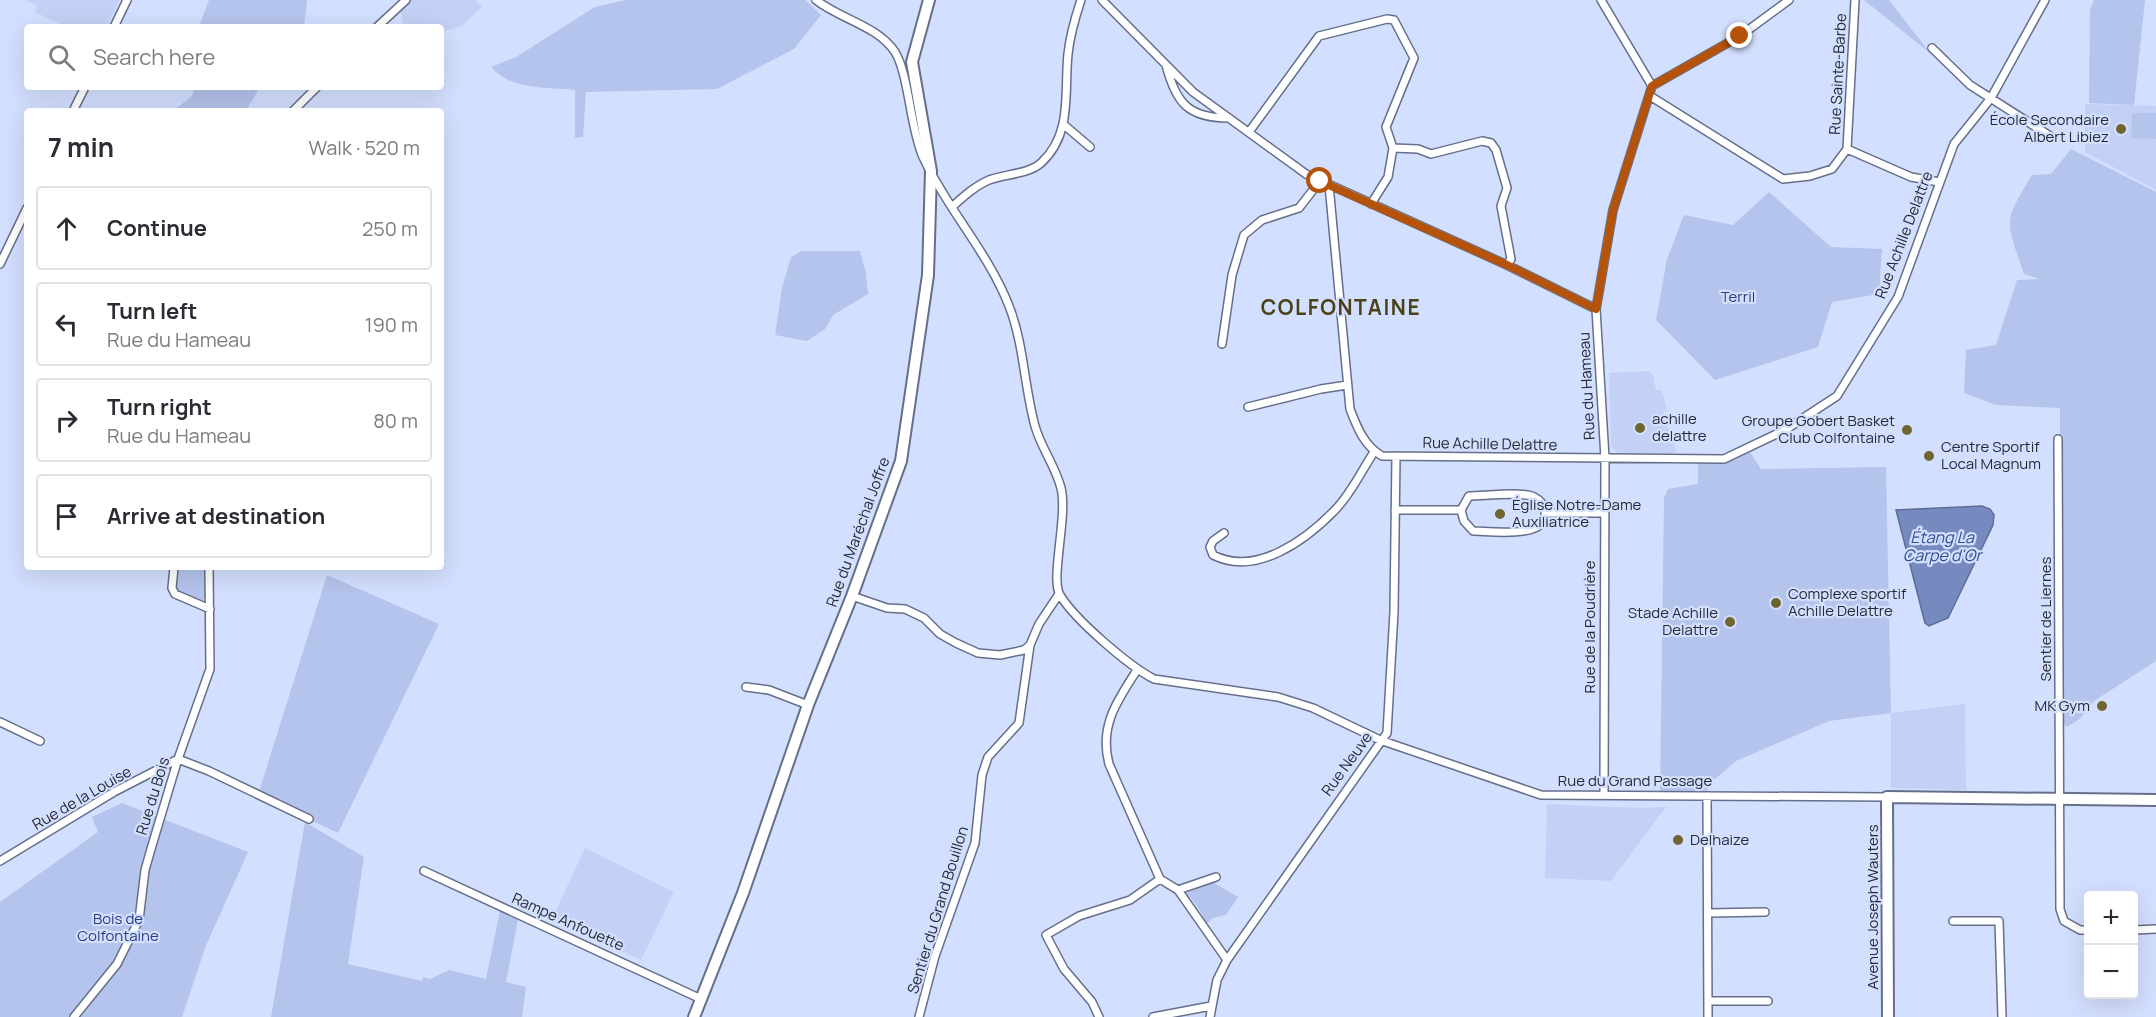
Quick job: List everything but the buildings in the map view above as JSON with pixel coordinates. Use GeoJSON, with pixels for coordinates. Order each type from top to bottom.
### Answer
{"type":"FeatureCollection","features":[{"type":"Feature","properties":{"kind":"street"},"geometry":{"type":"LineString","coordinates":[[115,24],[127,0]]}},
{"type":"Feature","properties":{"kind":"street"},"geometry":{"type":"LineString","coordinates":[[380,24],[406,0]]}},
{"type":"Feature","properties":{"kind":"street","name":"Rue du Maréchal Joffre"},"geometry":{"type":"LineString","coordinates":[[694,1017],[750,872],[808,705],[852,596],[901,461],[928,274],[931,171],[912,62],[929,0]]}},
{"type":"Feature","properties":{"kind":"street"},"geometry":{"type":"LineString","coordinates":[[952,207],[986,181],[1040,164],[1051,150],[1063,124],[1066,109],[1068,56],[1072,29],[1081,0]]}},
{"type":"Feature","properties":{"kind":"street"},"geometry":{"type":"LineString","coordinates":[[1102,0],[1193,92],[1306,174],[1507,265],[1596,309]]}},
{"type":"Feature","properties":{"kind":"street"},"geometry":{"type":"LineString","coordinates":[[1600,0],[1652,86],[1740,36],[1789,0]]}},
{"type":"Feature","properties":{"kind":"street","name":"Rue Sainte-Barbe"},"geometry":{"type":"LineString","coordinates":[[1847,149],[1855,0]]}},
{"type":"Feature","properties":{"kind":"street","name":"Rue Achille Delattre"},"geometry":{"type":"LineString","coordinates":[[1374,452],[1382,456],[1724,459],[1785,430],[1837,396],[1898,297],[1954,144],[1991,98],[2044,0]]}},
{"type":"Feature","properties":{"kind":"street"},"geometry":{"type":"LineString","coordinates":[[818,1],[881,37],[896,53],[913,129],[923,157],[993,274],[1009,306],[1022,352],[1036,431],[1059,478],[1063,497],[1064,525],[1057,562],[1059,594],[1083,621],[1137,670],[1117,703],[1104,744],[1116,783],[1129,805],[1160,879],[1178,890],[1227,960]]}},
{"type":"Feature","properties":{"kind":"street"},"geometry":{"type":"LineString","coordinates":[[1249,132],[1319,36],[1387,19],[1394,20],[1414,58],[1386,127],[1393,148],[1388,177],[1371,204]]}},
{"type":"Feature","properties":{"kind":"street"},"geometry":{"type":"LineString","coordinates":[[1932,48],[1970,85],[2050,136]]}},
{"type":"Feature","properties":{"kind":"street"},"geometry":{"type":"LineString","coordinates":[[1166,63],[1177,97],[1192,112],[1209,118],[1229,118]]}},
{"type":"Feature","properties":{"kind":"street","name":"Rue du Hameau"},"geometry":{"type":"LineString","coordinates":[[1605,458],[1596,309],[1613,210],[1652,86]]}},
{"type":"Feature","properties":{"kind":"street"},"geometry":{"type":"LineString","coordinates":[[75,108],[84,90]]}},
{"type":"Feature","properties":{"kind":"street"},"geometry":{"type":"LineString","coordinates":[[296,108],[314,90]]}},
{"type":"Feature","properties":{"kind":"street"},"geometry":{"type":"LineString","coordinates":[[1650,96],[1783,179],[1810,177],[1832,169],[1847,149],[1911,177],[1939,182]]}},
{"type":"Feature","properties":{"kind":"street"},"geometry":{"type":"LineString","coordinates":[[1063,124],[1090,147]]}},
{"type":"Feature","properties":{"kind":"street"},"geometry":{"type":"LineString","coordinates":[[1393,148],[1418,150],[1431,154],[1482,141],[1491,143],[1496,150],[1507,188],[1501,206],[1511,259],[1507,265]]}},
{"type":"Feature","properties":{"kind":"street"},"geometry":{"type":"LineString","coordinates":[[1222,344],[1232,274],[1244,235],[1262,220],[1299,208],[1320,181]]}},
{"type":"Feature","properties":{"kind":"street"},"geometry":{"type":"LineString","coordinates":[[1224,532],[1213,541],[1210,547],[1213,555],[1222,560],[1248,562],[1290,548],[1336,509],[1374,452],[1359,433],[1350,409],[1329,185]]}},
{"type":"Feature","properties":{"kind":"street"},"geometry":{"type":"LineString","coordinates":[[0,264],[24,214]]}},
{"type":"Feature","properties":{"kind":"street"},"geometry":{"type":"LineString","coordinates":[[1248,407],[1347,385]]}},
{"type":"Feature","properties":{"kind":"street","name":"Sentier de Liernes"},"geometry":{"type":"LineString","coordinates":[[2058,439],[2060,909],[2064,921],[2084,930]]}},
{"type":"Feature","properties":{"kind":"street","name":"Rue Neuve"},"geometry":{"type":"LineString","coordinates":[[1210,1017],[1217,980],[1227,960],[1387,733],[1394,612],[1396,456]]}},
{"type":"Feature","properties":{"kind":"street","name":"Rue de la Poudrière"},"geometry":{"type":"LineString","coordinates":[[1604,795],[1605,458]]}},
{"type":"Feature","properties":{"kind":"street"},"geometry":{"type":"LineString","coordinates":[[1469,496],[1533,496],[1543,503],[1546,513],[1543,523],[1531,532],[1473,531],[1464,521],[1461,510],[1469,496]]}},
{"type":"Feature","properties":{"kind":"street"},"geometry":{"type":"LineString","coordinates":[[1395,510],[1461,510]]}},
{"type":"Feature","properties":{"kind":"street"},"geometry":{"type":"LineString","coordinates":[[1546,513],[1604,513]]}},
{"type":"Feature","properties":{"kind":"street"},"geometry":{"type":"LineString","coordinates":[[174,570],[172,588],[175,594],[210,609]]}},
{"type":"Feature","properties":{"kind":"street","name":"Rue du Bois"},"geometry":{"type":"LineString","coordinates":[[74,1017],[117,964],[133,937],[139,920],[145,870],[178,759],[210,669],[208,570]]}},
{"type":"Feature","properties":{"kind":"street","name":"Sentier du Grand Bouillon"},"geometry":{"type":"LineString","coordinates":[[919,1017],[935,956],[975,843],[982,775],[988,757],[1019,723],[1030,645],[1039,624],[1059,594]]}},
{"type":"Feature","properties":{"kind":"street"},"geometry":{"type":"LineString","coordinates":[[852,596],[924,618],[940,634],[978,653],[1000,655],[1024,650],[1030,645]]}},
{"type":"Feature","properties":{"kind":"street","name":"Rue du Grand Passage"},"geometry":{"type":"LineString","coordinates":[[1137,670],[1154,679],[1278,697],[1313,708],[1380,740],[1541,795],[2156,800]]}},
{"type":"Feature","properties":{"kind":"street"},"geometry":{"type":"LineString","coordinates":[[746,687],[769,690],[808,705]]}},
{"type":"Feature","properties":{"kind":"street"},"geometry":{"type":"LineString","coordinates":[[0,722],[40,741]]}},
{"type":"Feature","properties":{"kind":"street"},"geometry":{"type":"LineString","coordinates":[[178,759],[209,771],[309,819]]}},
{"type":"Feature","properties":{"kind":"street","name":"Rue de la Louise"},"geometry":{"type":"LineString","coordinates":[[0,861],[114,792],[178,759]]}},
{"type":"Feature","properties":{"kind":"street"},"geometry":{"type":"LineString","coordinates":[[1707,796],[1708,1017]]}},
{"type":"Feature","properties":{"kind":"street","name":"Avenue Joseph Wauters"},"geometry":{"type":"LineString","coordinates":[[1887,797],[1888,1017]]}},
{"type":"Feature","properties":{"kind":"street","name":"Rampe Anfouette"},"geometry":{"type":"LineString","coordinates":[[424,871],[701,999]]}},
{"type":"Feature","properties":{"kind":"street"},"geometry":{"type":"LineString","coordinates":[[1178,890],[1216,877]]}},
{"type":"Feature","properties":{"kind":"street"},"geometry":{"type":"LineString","coordinates":[[1099,1017],[1092,1002],[1064,969],[1046,935],[1079,916],[1130,900],[1160,879]]}},
{"type":"Feature","properties":{"kind":"street"},"geometry":{"type":"LineString","coordinates":[[1708,913],[1765,912]]}},
{"type":"Feature","properties":{"kind":"street"},"geometry":{"type":"LineString","coordinates":[[1953,921],[1999,921],[2002,1017]]}},
{"type":"Feature","properties":{"kind":"street"},"geometry":{"type":"LineString","coordinates":[[2138,930],[2156,929]]}},
{"type":"Feature","properties":{"kind":"street"},"geometry":{"type":"LineString","coordinates":[[1708,1001],[1768,1000]]}},
{"type":"Feature","properties":{"kind":"street"},"geometry":{"type":"LineString","coordinates":[[1153,1017],[1211,1006]]}},
{"type":"Feature","properties":{"kind":"shaded area"},"geometry":{"type":"Polygon","coordinates":[[[26,0],[120,0],[108,24],[60,24],[35,12],[37,6],[26,0]]]}},
{"type":"Feature","properties":{"kind":"shaded area"},"geometry":{"type":"Polygon","coordinates":[[[406,0],[475,0],[482,7],[462,26],[444,31],[444,24],[403,24],[400,6],[406,0]]]}},
{"type":"Feature","properties":{"kind":"shaded area","name":"École Secondaire Albert Libiez"},"geometry":{"type":"Polygon","coordinates":[[[2085,104],[2156,106],[2156,190],[2085,152],[2085,104]]]}},
{"type":"Feature","properties":{"kind":"shaded area","name":"achille delattre"},"geometry":{"type":"Polygon","coordinates":[[[1648,371],[1653,374],[1656,390],[1662,390],[1667,411],[1663,412],[1677,453],[1618,453],[1611,446],[1609,373],[1648,371]]]}},
{"type":"Feature","properties":{"kind":"shaded area"},"geometry":{"type":"Polygon","coordinates":[[[1965,704],[1966,790],[1891,788],[1891,713],[1965,704]]]}},
{"type":"Feature","properties":{"kind":"shaded area"},"geometry":{"type":"Polygon","coordinates":[[[1547,804],[1666,807],[1611,881],[1545,878],[1547,804]]]}},
{"type":"Feature","properties":{"kind":"shaded area"},"geometry":{"type":"Polygon","coordinates":[[[585,848],[674,892],[641,960],[552,919],[585,848]]]}},
{"type":"Feature","properties":{"kind":"green space"},"geometry":{"type":"Polygon","coordinates":[[[209,0],[307,0],[304,24],[200,24],[209,0]]]}},
{"type":"Feature","properties":{"kind":"green space"},"geometry":{"type":"Polygon","coordinates":[[[626,0],[805,0],[821,15],[794,49],[717,89],[586,92],[583,137],[575,138],[575,90],[519,84],[508,80],[491,67],[516,57],[595,7],[626,0]]]}},
{"type":"Feature","properties":{"kind":"green space"},"geometry":{"type":"Polygon","coordinates":[[[1864,0],[1889,0],[1930,53],[1864,0]]]}},
{"type":"Feature","properties":{"kind":"green space"},"geometry":{"type":"Polygon","coordinates":[[[2094,0],[2145,0],[2134,105],[2089,103],[2090,10],[2094,0]]]}},
{"type":"Feature","properties":{"kind":"green space"},"geometry":{"type":"Polygon","coordinates":[[[194,90],[258,90],[248,108],[177,108],[192,96],[194,90]]]}},
{"type":"Feature","properties":{"kind":"green space"},"geometry":{"type":"Polygon","coordinates":[[[2132,113],[2156,113],[2156,139],[2131,138],[2132,113]]]}},
{"type":"Feature","properties":{"kind":"green space"},"geometry":{"type":"Polygon","coordinates":[[[2071,149],[2156,192],[2156,661],[2094,701],[2081,718],[2067,727],[2060,721],[2060,408],[1996,405],[1964,393],[1966,350],[1996,345],[2017,280],[2040,279],[2024,274],[2013,243],[2010,223],[2016,204],[2032,175],[2051,174],[2071,149]]]}},
{"type":"Feature","properties":{"kind":"green space","name":"Terril"},"geometry":{"type":"Polygon","coordinates":[[[1769,192],[1831,247],[1882,249],[1879,294],[1832,302],[1818,347],[1715,380],[1656,320],[1667,259],[1684,215],[1733,225],[1769,192]]]}},
{"type":"Feature","properties":{"kind":"green space"},"geometry":{"type":"Polygon","coordinates":[[[802,251],[860,251],[866,273],[868,294],[833,315],[825,329],[807,341],[775,335],[782,288],[791,257],[802,251]]]}},
{"type":"Feature","properties":{"kind":"green space","name":"Complexe sportif Achille Delattre"},"geometry":{"type":"Polygon","coordinates":[[[1748,449],[1761,469],[1886,467],[1891,713],[1829,721],[1736,761],[1708,785],[1707,796],[1660,796],[1664,498],[1668,489],[1698,484],[1698,459],[1724,459],[1748,449]]]}},
{"type":"Feature","properties":{"kind":"green space"},"geometry":{"type":"Polygon","coordinates":[[[174,570],[206,570],[206,598],[201,602],[175,589],[174,570]]]}},
{"type":"Feature","properties":{"kind":"green space"},"geometry":{"type":"Polygon","coordinates":[[[327,575],[439,624],[338,833],[258,795],[327,575]]]}},
{"type":"Feature","properties":{"kind":"green space","name":"Bois de Colfontaine"},"geometry":{"type":"Polygon","coordinates":[[[122,803],[248,852],[205,948],[182,1017],[0,1017],[0,902],[98,832],[92,817],[122,803]]]}},
{"type":"Feature","properties":{"kind":"green space"},"geometry":{"type":"Polygon","coordinates":[[[305,822],[364,857],[348,964],[422,981],[423,977],[430,979],[449,970],[486,979],[501,906],[519,914],[506,982],[526,987],[522,1017],[271,1017],[305,822]]]}},
{"type":"Feature","properties":{"kind":"green space"},"geometry":{"type":"Polygon","coordinates":[[[1212,882],[1238,897],[1226,915],[1213,918],[1203,927],[1197,919],[1203,915],[1190,897],[1186,899],[1187,893],[1212,882]]]}},
{"type":"Feature","properties":{"kind":"water","name":"Étang La Carpe d'Or"},"geometry":{"type":"Polygon","coordinates":[[[1982,506],[1990,509],[1994,515],[1993,525],[1948,618],[1929,626],[1925,623],[1896,510],[1982,506]]]}},
{"type":"Feature","properties":{"kind":"place","name":"École Secondaire Albert Libiez"},"geometry":{"type":"Point","coordinates":[2121,129]}},
{"type":"Feature","properties":{"kind":"place","name":"achille delattre"},"geometry":{"type":"Point","coordinates":[1640,428]}},
{"type":"Feature","properties":{"kind":"place","name":"Groupe Gobert Basket Club Colfontaine"},"geometry":{"type":"Point","coordinates":[1907,430]}},
{"type":"Feature","properties":{"kind":"place","name":"Centre Sportif Local Magnum"},"geometry":{"type":"Point","coordinates":[1929,456]}},
{"type":"Feature","properties":{"kind":"place","name":"Église Notre-Dame Auxiliatrice"},"geometry":{"type":"Point","coordinates":[1500,514]}},
{"type":"Feature","properties":{"kind":"place","name":"Complexe sportif Achille Delattre"},"geometry":{"type":"Point","coordinates":[1776,603]}},
{"type":"Feature","properties":{"kind":"place","name":"Stade Achille Delattre"},"geometry":{"type":"Point","coordinates":[1730,622]}},
{"type":"Feature","properties":{"kind":"place","name":"MK Gym"},"geometry":{"type":"Point","coordinates":[2102,706]}},
{"type":"Feature","properties":{"kind":"place","name":"Delhaize"},"geometry":{"type":"Point","coordinates":[1678,840]}},
{"type":"Feature","properties":{"kind":"district","name":"COLFONTAINE"},"geometry":{"type":"Point","coordinates":[1341,308]}},
{"type":"Feature","properties":{"kind":"route"},"geometry":{"type":"LineString","coordinates":[[1320,181],[1507,265],[1596,309],[1613,210],[1623,174],[1637,140],[1652,86],[1740,36]]}}]}
